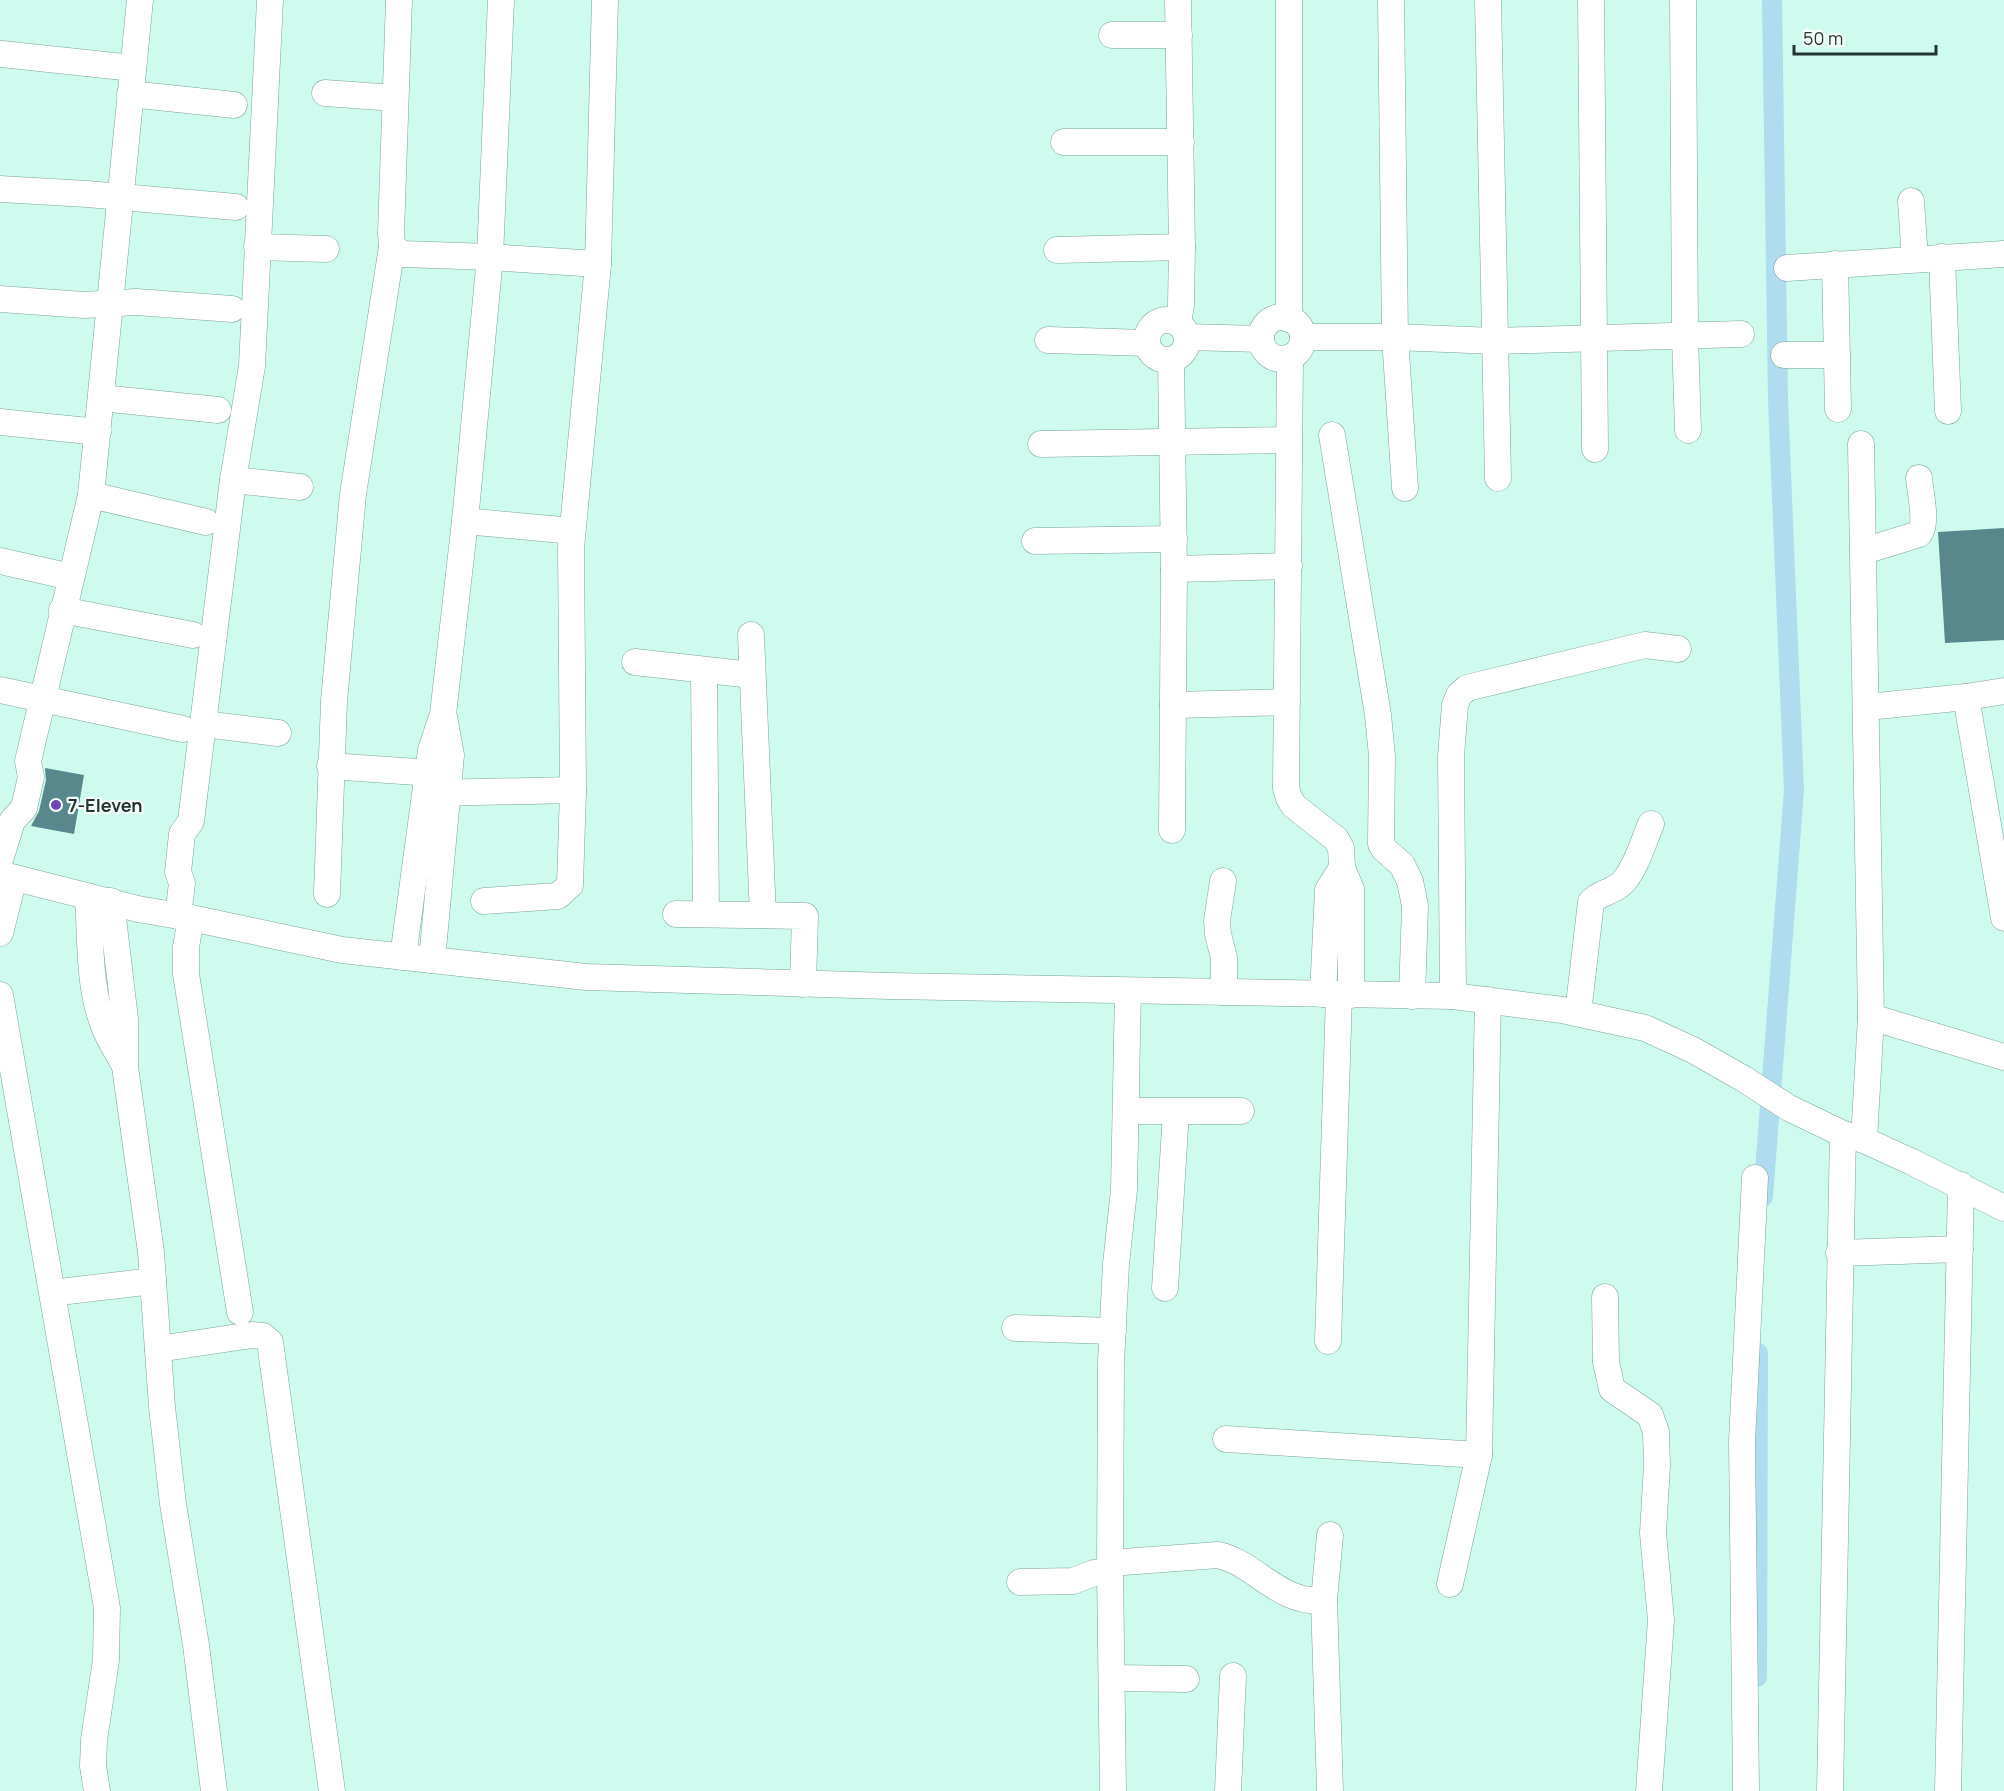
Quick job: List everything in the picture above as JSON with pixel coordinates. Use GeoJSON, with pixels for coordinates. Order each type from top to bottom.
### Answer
{"type":"FeatureCollection","features":[{"type":"Feature","properties":{"kind":"street"},"geometry":{"type":"LineString","coordinates":[[0,933],[12,821],[10,805],[17,772],[28,761],[91,495],[140,0]]}},
{"type":"Feature","properties":{"kind":"street"},"geometry":{"type":"LineString","coordinates":[[240,1312],[186,974],[182,884],[178,872],[182,834],[191,821],[194,727],[252,366],[270,0]]}},
{"type":"Feature","properties":{"kind":"street"},"geometry":{"type":"LineString","coordinates":[[327,894],[334,701],[353,494],[392,247],[399,0]]}},
{"type":"Feature","properties":{"kind":"street"},"geometry":{"type":"LineString","coordinates":[[403,957],[411,892],[438,783],[451,754],[443,714],[465,521],[490,257],[501,0]]}},
{"type":"Feature","properties":{"kind":"street"},"geometry":{"type":"LineString","coordinates":[[484,901],[558,896],[570,885],[573,790],[572,531],[577,499],[598,264],[605,0]]}},
{"type":"Feature","properties":{"kind":"street"},"geometry":{"type":"LineString","coordinates":[[1178,0],[1181,305],[1183,330],[1185,349],[1177,358],[1158,359],[1147,343],[1149,331],[1158,322],[1170,320],[1183,330],[1261,339]]}},
{"type":"Feature","properties":{"kind":"street"},"geometry":{"type":"LineString","coordinates":[[1289,0],[1294,338],[1288,440],[1285,776],[1288,798],[1294,806],[1336,839],[1341,848],[1342,868],[1352,888],[1338,994],[1328,1341]]}},
{"type":"Feature","properties":{"kind":"street"},"geometry":{"type":"LineString","coordinates":[[1390,0],[1395,337],[1405,488]]}},
{"type":"Feature","properties":{"kind":"street"},"geometry":{"type":"LineString","coordinates":[[1488,0],[1498,478]]}},
{"type":"Feature","properties":{"kind":"street"},"geometry":{"type":"LineString","coordinates":[[1591,0],[1595,449]]}},
{"type":"Feature","properties":{"kind":"street"},"geometry":{"type":"LineString","coordinates":[[1683,0],[1685,337],[1688,430]]}},
{"type":"Feature","properties":{"kind":"street"},"geometry":{"type":"LineString","coordinates":[[1112,35],[1179,35]]}},
{"type":"Feature","properties":{"kind":"street"},"geometry":{"type":"LineString","coordinates":[[2,54],[133,68]]}},
{"type":"Feature","properties":{"kind":"street"},"geometry":{"type":"LineString","coordinates":[[325,93],[396,98]]}},
{"type":"Feature","properties":{"kind":"street"},"geometry":{"type":"LineString","coordinates":[[130,94],[234,105]]}},
{"type":"Feature","properties":{"kind":"street"},"geometry":{"type":"LineString","coordinates":[[1064,142],[1180,142]]}},
{"type":"Feature","properties":{"kind":"street"},"geometry":{"type":"LineString","coordinates":[[0,189],[236,207]]}},
{"type":"Feature","properties":{"kind":"street"},"geometry":{"type":"LineString","coordinates":[[1911,201],[1915,259]]}},
{"type":"Feature","properties":{"kind":"street"},"geometry":{"type":"LineString","coordinates":[[257,247],[326,249]]}},
{"type":"Feature","properties":{"kind":"street"},"geometry":{"type":"LineString","coordinates":[[392,247],[403,254],[598,264]]}},
{"type":"Feature","properties":{"kind":"street"},"geometry":{"type":"LineString","coordinates":[[1057,250],[1182,247]]}},
{"type":"Feature","properties":{"kind":"street"},"geometry":{"type":"LineString","coordinates":[[1787,268],[2004,254]]}},
{"type":"Feature","properties":{"kind":"street"},"geometry":{"type":"LineString","coordinates":[[1942,257],[1948,411]]}},
{"type":"Feature","properties":{"kind":"street"},"geometry":{"type":"LineString","coordinates":[[1835,264],[1838,409]]}},
{"type":"Feature","properties":{"kind":"street"},"geometry":{"type":"LineString","coordinates":[[0,299],[84,305],[136,302],[232,309]]}},
{"type":"Feature","properties":{"kind":"street"},"geometry":{"type":"LineString","coordinates":[[1294,338],[1282,359],[1274,358],[1268,353],[1261,339],[1262,331],[1273,319],[1294,338],[1395,337],[1495,341],[1741,334]]}},
{"type":"Feature","properties":{"kind":"street"},"geometry":{"type":"LineString","coordinates":[[1048,340],[1147,343]]}},
{"type":"Feature","properties":{"kind":"street"},"geometry":{"type":"LineString","coordinates":[[1784,355],[1837,355]]}},
{"type":"Feature","properties":{"kind":"street"},"geometry":{"type":"LineString","coordinates":[[1171,360],[1174,539],[1172,830]]}},
{"type":"Feature","properties":{"kind":"street"},"geometry":{"type":"LineString","coordinates":[[101,398],[218,410]]}},
{"type":"Feature","properties":{"kind":"street"},"geometry":{"type":"LineString","coordinates":[[0,422],[98,432]]}},
{"type":"Feature","properties":{"kind":"street"},"geometry":{"type":"LineString","coordinates":[[1332,435],[1378,716],[1382,756],[1380,844],[1402,864],[1406,871],[1415,906],[1412,996]]}},
{"type":"Feature","properties":{"kind":"street"},"geometry":{"type":"LineString","coordinates":[[1041,444],[1288,440]]}},
{"type":"Feature","properties":{"kind":"street"},"geometry":{"type":"LineString","coordinates":[[1830,1791],[1839,1253],[1870,1017],[1867,707],[1861,444]]}},
{"type":"Feature","properties":{"kind":"street"},"geometry":{"type":"LineString","coordinates":[[1864,551],[1919,534],[1922,531],[1919,478]]}},
{"type":"Feature","properties":{"kind":"street"},"geometry":{"type":"LineString","coordinates":[[233,480],[300,488]]}},
{"type":"Feature","properties":{"kind":"street"},"geometry":{"type":"LineString","coordinates":[[91,495],[206,522]]}},
{"type":"Feature","properties":{"kind":"street"},"geometry":{"type":"LineString","coordinates":[[465,521],[572,531]]}},
{"type":"Feature","properties":{"kind":"street"},"geometry":{"type":"LineString","coordinates":[[1035,541],[1174,539]]}},
{"type":"Feature","properties":{"kind":"street"},"geometry":{"type":"LineString","coordinates":[[0,561],[71,577]]}},
{"type":"Feature","properties":{"kind":"street"},"geometry":{"type":"LineString","coordinates":[[1174,569],[1288,566]]}},
{"type":"Feature","properties":{"kind":"street"},"geometry":{"type":"LineString","coordinates":[[62,610],[193,635]]}},
{"type":"Feature","properties":{"kind":"street"},"geometry":{"type":"LineString","coordinates":[[751,635],[763,915]]}},
{"type":"Feature","properties":{"kind":"street"},"geometry":{"type":"LineString","coordinates":[[1453,996],[1451,756],[1453,714],[1459,695],[1467,688],[1645,645],[1678,649]]}},
{"type":"Feature","properties":{"kind":"street"},"geometry":{"type":"LineString","coordinates":[[635,662],[752,675]]}},
{"type":"Feature","properties":{"kind":"street"},"geometry":{"type":"LineString","coordinates":[[704,670],[706,914]]}},
{"type":"Feature","properties":{"kind":"street"},"geometry":{"type":"LineString","coordinates":[[0,690],[42,700],[194,727],[278,733]]}},
{"type":"Feature","properties":{"kind":"street"},"geometry":{"type":"LineString","coordinates":[[1867,707],[2004,691]]}},
{"type":"Feature","properties":{"kind":"street"},"geometry":{"type":"LineString","coordinates":[[1966,697],[2004,918]]}},
{"type":"Feature","properties":{"kind":"street"},"geometry":{"type":"LineString","coordinates":[[1173,705],[1287,702]]}},
{"type":"Feature","properties":{"kind":"street"},"geometry":{"type":"LineString","coordinates":[[330,766],[438,783],[573,790]]}},
{"type":"Feature","properties":{"kind":"street"},"geometry":{"type":"LineString","coordinates":[[432,960],[438,893],[438,783]]}},
{"type":"Feature","properties":{"kind":"street"},"geometry":{"type":"LineString","coordinates":[[1578,1012],[1591,902],[1595,897],[1615,889],[1624,882],[1651,824]]}},
{"type":"Feature","properties":{"kind":"street"},"geometry":{"type":"LineString","coordinates":[[5,871],[138,909],[342,950],[586,977],[803,984],[1453,996],[1578,1012],[1645,1028],[1693,1050],[1789,1108],[1961,1185],[2004,1208]]}},
{"type":"Feature","properties":{"kind":"street"},"geometry":{"type":"LineString","coordinates":[[1223,881],[1217,921],[1224,958],[1224,992]]}},
{"type":"Feature","properties":{"kind":"street"},"geometry":{"type":"LineString","coordinates":[[411,892],[438,893]]}},
{"type":"Feature","properties":{"kind":"street"},"geometry":{"type":"LineString","coordinates":[[99,899],[125,1019],[125,1067],[151,1252],[162,1407],[173,1504],[196,1645],[214,1791]]}},
{"type":"Feature","properties":{"kind":"street"},"geometry":{"type":"LineString","coordinates":[[676,914],[805,916],[803,984]]}},
{"type":"Feature","properties":{"kind":"street"},"geometry":{"type":"LineString","coordinates":[[1113,1791],[1110,1567],[1111,1363],[1116,1264],[1124,1190],[1128,991]]}},
{"type":"Feature","properties":{"kind":"street"},"geometry":{"type":"LineString","coordinates":[[0,995],[107,1608],[106,1660],[94,1740],[93,1766],[97,1791]]}},
{"type":"Feature","properties":{"kind":"street"},"geometry":{"type":"LineString","coordinates":[[1450,1584],[1479,1455],[1488,1000]]}},
{"type":"Feature","properties":{"kind":"street"},"geometry":{"type":"LineString","coordinates":[[1870,1017],[2004,1057]]}},
{"type":"Feature","properties":{"kind":"street"},"geometry":{"type":"LineString","coordinates":[[1126,1111],[1241,1111]]}},
{"type":"Feature","properties":{"kind":"street"},"geometry":{"type":"LineString","coordinates":[[1165,1288],[1176,1112]]}},
{"type":"Feature","properties":{"kind":"street"},"geometry":{"type":"LineString","coordinates":[[1746,1791],[1742,1441],[1755,1178]]}},
{"type":"Feature","properties":{"kind":"street"},"geometry":{"type":"LineString","coordinates":[[1948,1791],[1961,1185]]}},
{"type":"Feature","properties":{"kind":"street"},"geometry":{"type":"LineString","coordinates":[[1839,1253],[1960,1249]]}},
{"type":"Feature","properties":{"kind":"street"},"geometry":{"type":"LineString","coordinates":[[68,1291],[153,1281]]}},
{"type":"Feature","properties":{"kind":"street"},"geometry":{"type":"LineString","coordinates":[[1605,1297],[1606,1362],[1612,1389],[1650,1415],[1656,1432],[1657,1464],[1653,1533],[1661,1620],[1649,1791]]}},
{"type":"Feature","properties":{"kind":"street"},"geometry":{"type":"LineString","coordinates":[[1015,1328],[1113,1331]]}},
{"type":"Feature","properties":{"kind":"street"},"geometry":{"type":"LineString","coordinates":[[158,1349],[252,1335],[263,1336],[270,1342],[332,1791]]}},
{"type":"Feature","properties":{"kind":"street"},"geometry":{"type":"LineString","coordinates":[[1226,1439],[1479,1455]]}},
{"type":"Feature","properties":{"kind":"street"},"geometry":{"type":"LineString","coordinates":[[1330,1535],[1324,1600],[1330,1791]]}},
{"type":"Feature","properties":{"kind":"street"},"geometry":{"type":"LineString","coordinates":[[1020,1582],[1073,1581],[1110,1567],[1218,1555],[1232,1558],[1256,1576],[1294,1597],[1314,1601],[1324,1600]]}},
{"type":"Feature","properties":{"kind":"street"},"geometry":{"type":"LineString","coordinates":[[1228,1791],[1233,1676]]}},
{"type":"Feature","properties":{"kind":"street"},"geometry":{"type":"LineString","coordinates":[[1112,1678],[1186,1679]]}},
{"type":"Feature","properties":{"kind":"building"},"geometry":{"type":"Polygon","coordinates":[[[2004,528],[2004,640],[1945,643],[1938,532],[2004,528]]]}},
{"type":"Feature","properties":{"kind":"building"},"geometry":{"type":"Polygon","coordinates":[[[45,768],[84,775],[74,834],[31,826],[39,811],[46,780],[45,768]]]}},
{"type":"Feature","properties":{"kind":"waterway"},"geometry":{"type":"LineString","coordinates":[[1763,1197],[1794,790],[1778,400],[1772,0]]}},
{"type":"Feature","properties":{"kind":"waterway"},"geometry":{"type":"LineString","coordinates":[[1757,1677],[1758,1353]]}},
{"type":"Feature","properties":{"kind":"place","name":"7-Eleven"},"geometry":{"type":"Point","coordinates":[56,805]}}]}
